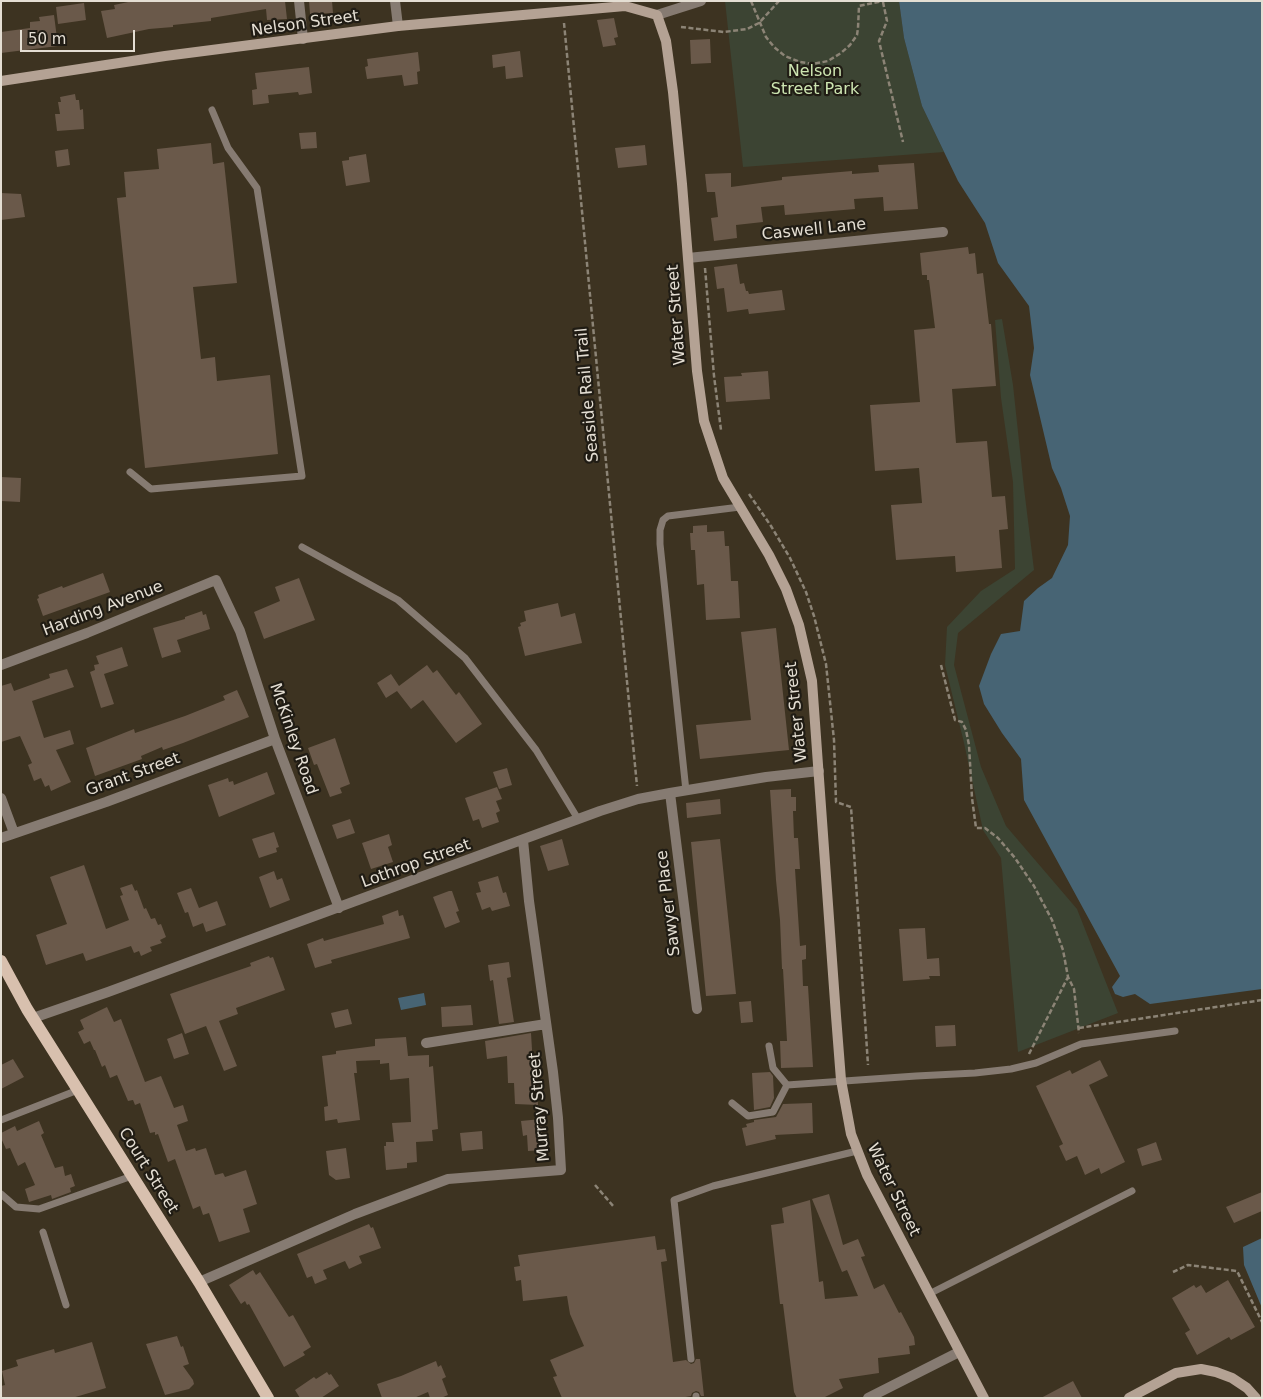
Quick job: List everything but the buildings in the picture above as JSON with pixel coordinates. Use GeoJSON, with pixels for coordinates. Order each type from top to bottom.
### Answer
{"type":"FeatureCollection","features":[{"type":"Feature","properties":{"kind":"main road","name":"Nelson Street"},"geometry":{"type":"LineString","coordinates":[[1,81],[165,56],[398,26],[625,6],[657,15]]}},
{"type":"Feature","properties":{"kind":"main road","name":"Water Street"},"geometry":{"type":"LineString","coordinates":[[657,15],[668,51],[682,184],[696,371],[704,421],[724,478],[769,554],[786,590],[799,625],[812,681],[841,1080],[851,1134],[867,1175],[984,1398]]}},
{"type":"Feature","properties":{"kind":"main road","name":"Court Street"},"geometry":{"type":"LineString","coordinates":[[1,961],[6,979],[33,1018],[199,1282],[268,1398]]}},
{"type":"Feature","properties":{"kind":"main road"},"geometry":{"type":"LineString","coordinates":[[1129,1398],[1176,1373],[1201,1369],[1232,1378],[1247,1388],[1256,1398]]}},
{"type":"Feature","properties":{"kind":"street"},"geometry":{"type":"LineString","coordinates":[[299,1],[303,39]]}},
{"type":"Feature","properties":{"kind":"street"},"geometry":{"type":"LineString","coordinates":[[395,1],[398,26]]}},
{"type":"Feature","properties":{"kind":"street"},"geometry":{"type":"LineString","coordinates":[[657,15],[701,1]]}},
{"type":"Feature","properties":{"kind":"street","name":"Caswell Lane"},"geometry":{"type":"LineString","coordinates":[[688,258],[943,232]]}},
{"type":"Feature","properties":{"kind":"street","name":"Harding Avenue"},"geometry":{"type":"LineString","coordinates":[[1,665],[87,633],[216,580]]}},
{"type":"Feature","properties":{"kind":"street","name":"McKinley Road"},"geometry":{"type":"LineString","coordinates":[[216,580],[240,631],[275,740],[339,908]]}},
{"type":"Feature","properties":{"kind":"street","name":"Grant Street"},"geometry":{"type":"LineString","coordinates":[[1,838],[275,740]]}},
{"type":"Feature","properties":{"kind":"street","name":"Lothrop Street"},"geometry":{"type":"LineString","coordinates":[[33,1018],[339,908],[578,819],[638,799],[766,777],[819,771]]}},
{"type":"Feature","properties":{"kind":"street","name":"Sawyer Place"},"geometry":{"type":"LineString","coordinates":[[670,793],[696,1009]]}},
{"type":"Feature","properties":{"kind":"street"},"geometry":{"type":"LineString","coordinates":[[1,798],[14,833]]}},
{"type":"Feature","properties":{"kind":"street","name":"Murray Street"},"geometry":{"type":"LineString","coordinates":[[199,1282],[355,1214],[448,1179],[561,1170],[558,1118],[528,901],[524,840]]}},
{"type":"Feature","properties":{"kind":"street"},"geometry":{"type":"LineString","coordinates":[[426,1043],[546,1024]]}},
{"type":"Feature","properties":{"kind":"street"},"geometry":{"type":"LineString","coordinates":[[868,1398],[959,1352]]}},
{"type":"Feature","properties":{"kind":"lane"},"geometry":{"type":"LineString","coordinates":[[130,472],[152,489],[302,476],[257,188],[228,148],[212,110]]}},
{"type":"Feature","properties":{"kind":"lane"},"geometry":{"type":"LineString","coordinates":[[686,791],[660,530],[663,520],[668,516],[740,507]]}},
{"type":"Feature","properties":{"kind":"lane"},"geometry":{"type":"LineString","coordinates":[[302,548],[398,600],[465,658],[536,750],[578,819]]}},
{"type":"Feature","properties":{"kind":"lane"},"geometry":{"type":"LineString","coordinates":[[787,1085],[841,1080],[975,1074],[1022,1067],[1081,1044],[1174,1031]]}},
{"type":"Feature","properties":{"kind":"lane"},"geometry":{"type":"LineString","coordinates":[[769,1046],[773,1068],[787,1085]]}},
{"type":"Feature","properties":{"kind":"lane"},"geometry":{"type":"LineString","coordinates":[[732,1103],[748,1116],[773,1112],[787,1085]]}},
{"type":"Feature","properties":{"kind":"lane"},"geometry":{"type":"LineString","coordinates":[[1,1120],[78,1090]]}},
{"type":"Feature","properties":{"kind":"lane"},"geometry":{"type":"LineString","coordinates":[[691,1360],[674,1200],[713,1186],[857,1151]]}},
{"type":"Feature","properties":{"kind":"lane"},"geometry":{"type":"LineString","coordinates":[[1,1194],[16,1207],[39,1210],[132,1176]]}},
{"type":"Feature","properties":{"kind":"lane"},"geometry":{"type":"LineString","coordinates":[[929,1294],[1132,1191]]}},
{"type":"Feature","properties":{"kind":"lane"},"geometry":{"type":"LineString","coordinates":[[42,1232],[66,1305]]}},
{"type":"Feature","properties":{"kind":"path"},"geometry":{"type":"LineString","coordinates":[[751,1],[766,37],[774,47],[785,56],[800,62],[813,64],[828,60],[841,53],[850,45],[858,28],[859,1]]}},
{"type":"Feature","properties":{"kind":"path"},"geometry":{"type":"LineString","coordinates":[[680,26],[724,32],[747,29],[759,22],[779,1]]}},
{"type":"Feature","properties":{"kind":"path"},"geometry":{"type":"LineString","coordinates":[[859,6],[883,2],[886,21],[879,41],[903,142]]}},
{"type":"Feature","properties":{"kind":"path","name":"Seaside Rail Trail"},"geometry":{"type":"LineString","coordinates":[[563,10],[637,787]]}},
{"type":"Feature","properties":{"kind":"path"},"geometry":{"type":"LineString","coordinates":[[941,665],[954,720],[962,722],[966,730],[976,828],[985,828],[998,838],[1015,858],[1034,886],[1052,920],[1063,950],[1068,977],[1074,989],[1081,1044]]}},
{"type":"Feature","properties":{"kind":"path"},"geometry":{"type":"LineString","coordinates":[[1022,1067],[1068,977]]}},
{"type":"Feature","properties":{"kind":"path"},"geometry":{"type":"LineString","coordinates":[[1079,1028],[1262,1000]]}},
{"type":"Feature","properties":{"kind":"path"},"geometry":{"type":"LineString","coordinates":[[596,1185],[614,1207]]}},
{"type":"Feature","properties":{"kind":"path"},"geometry":{"type":"LineString","coordinates":[[1173,1272],[1188,1265],[1237,1271],[1262,1322]]}},
{"type":"Feature","properties":{"kind":"green space","name":"Nelson Street Park"},"geometry":{"type":"Polygon","coordinates":[[[725,1],[899,1],[904,38],[922,106],[944,152],[743,167],[725,1]]]}},
{"type":"Feature","properties":{"kind":"green space"},"geometry":{"type":"Polygon","coordinates":[[[1002,319],[1013,385],[1034,570],[958,633],[954,665],[981,767],[1006,826],[1077,909],[1118,1013],[1018,1052],[1001,858],[983,830],[945,665],[947,627],[981,591],[1015,569],[1013,482],[1001,398],[995,320],[1002,319]]]}},
{"type":"Feature","properties":{"kind":"water"},"geometry":{"type":"Polygon","coordinates":[[[899,1],[1262,1],[1262,989],[1150,1004],[1135,994],[1123,997],[1115,994],[1112,987],[1120,976],[1024,800],[1021,759],[984,704],[979,686],[991,654],[1001,634],[1020,631],[1024,601],[1052,578],[1068,545],[1070,516],[1052,468],[1030,375],[1034,348],[1029,306],[998,263],[985,223],[958,181],[922,106],[904,38],[899,1]]]}},
{"type":"Feature","properties":{"kind":"water"},"geometry":{"type":"Polygon","coordinates":[[[424,993],[426,1005],[401,1010],[398,998],[424,993]]]}},
{"type":"Feature","properties":{"kind":"water"},"geometry":{"type":"Polygon","coordinates":[[[1262,1238],[1262,1308],[1244,1265],[1243,1247],[1262,1238]]]}}]}
